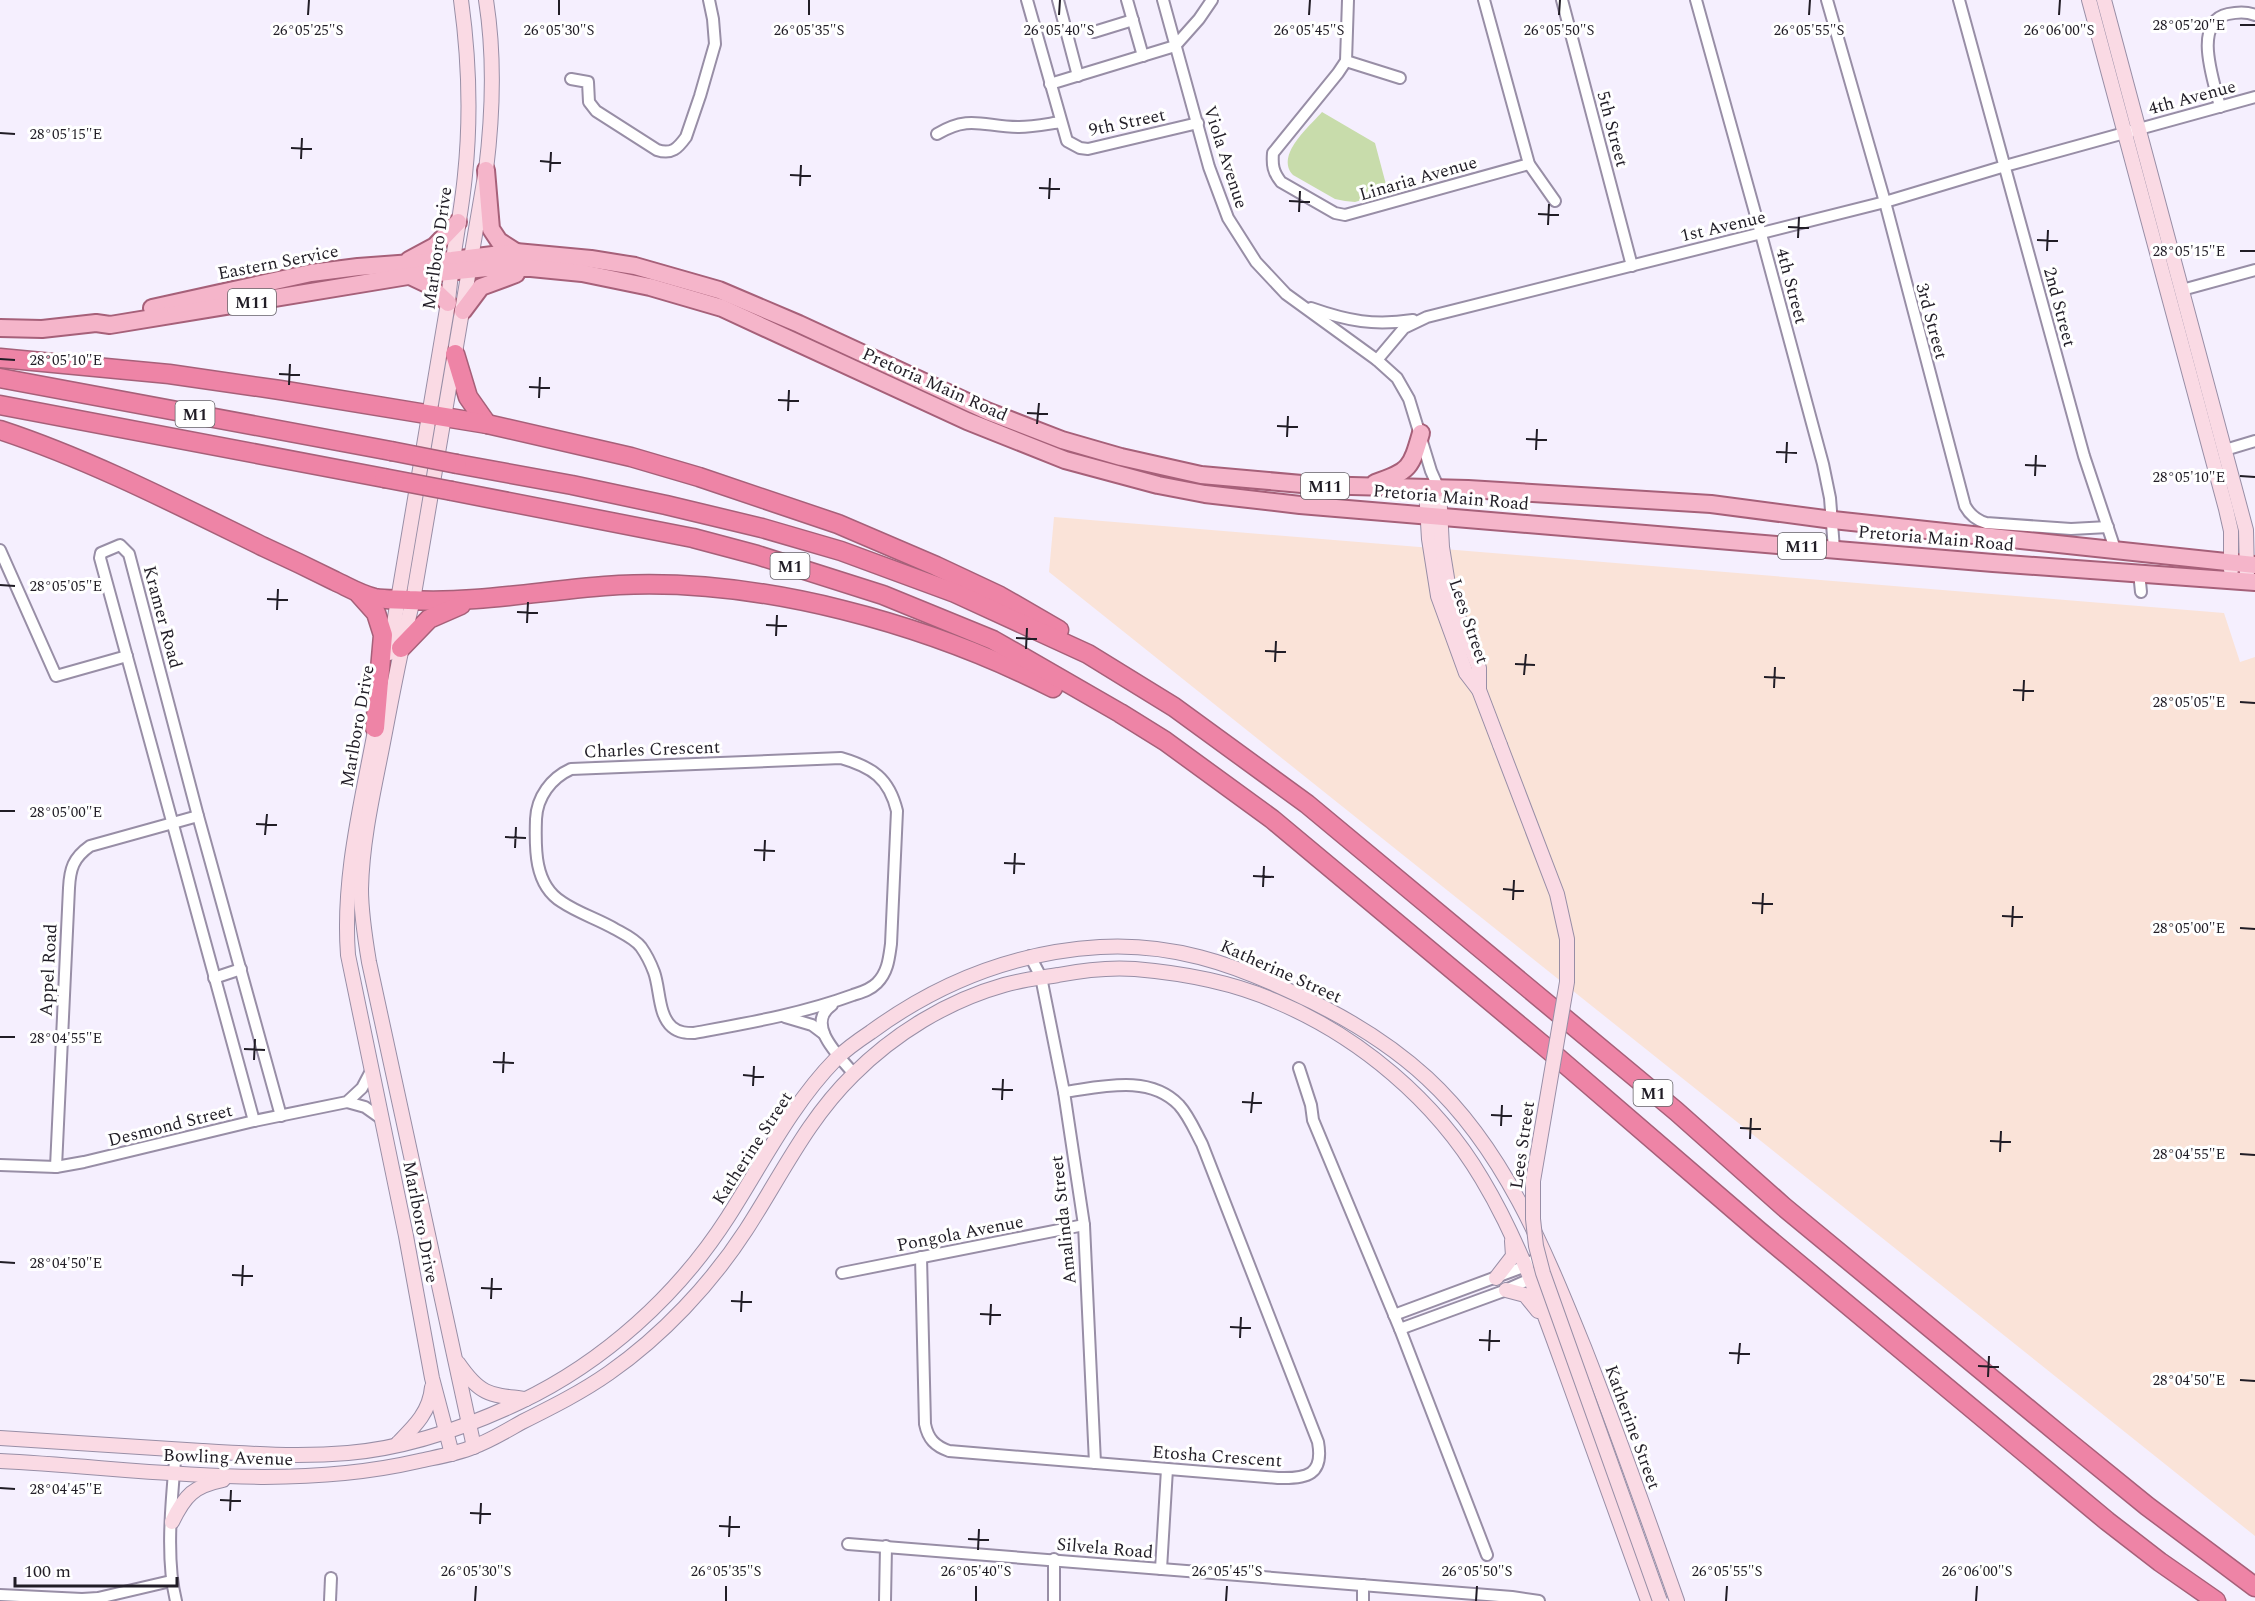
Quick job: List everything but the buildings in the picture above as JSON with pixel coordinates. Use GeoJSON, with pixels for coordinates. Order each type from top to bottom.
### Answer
{"type":"FeatureCollection","features":[{"type":"Feature","properties":{"kind":"highway"},"geometry":{"type":"LineString","coordinates":[[455,354],[468,397],[487,424]]}},
{"type":"Feature","properties":{"kind":"highway"},"geometry":{"type":"LineString","coordinates":[[0,358],[169,374],[437,416],[487,424],[631,457],[699,477],[838,524],[1000,596],[1065,634],[1088,654]]}},
{"type":"Feature","properties":{"kind":"highway","name":"M1"},"geometry":{"type":"LineString","coordinates":[[0,378],[572,485],[762,528],[841,551],[955,593],[1088,654],[1174,707],[1307,804],[1676,1111],[1784,1207],[2066,1440],[2146,1506],[2255,1587]]}},
{"type":"Feature","properties":{"kind":"highway","name":"M1"},"geometry":{"type":"LineString","coordinates":[[0,405],[693,538],[757,555],[883,595],[993,640],[1165,741],[1272,819],[1550,1051],[1759,1231],[2080,1498],[2160,1562],[2216,1601]]}},
{"type":"Feature","properties":{"kind":"highway"},"geometry":{"type":"LineString","coordinates":[[0,430],[102,471],[371,597],[474,600],[620,585],[694,585],[758,593],[815,604],[923,634],[978,652],[1083,703],[1106,705]]}},
{"type":"Feature","properties":{"kind":"highway"},"geometry":{"type":"LineString","coordinates":[[355,590],[366,599],[376,613],[383,635],[375,728]]}},
{"type":"Feature","properties":{"kind":"highway"},"geometry":{"type":"LineString","coordinates":[[401,648],[429,619],[474,600]]}},
{"type":"Feature","properties":{"kind":"main road","name":"Marlboro Drive"},"geometry":{"type":"LineString","coordinates":[[437,416],[455,354],[455,307],[451,266],[465,177],[469,89],[461,0]]}},
{"type":"Feature","properties":{"kind":"main road","name":"Marlboro Drive"},"geometry":{"type":"LineString","coordinates":[[452,1454],[432,1378],[348,955],[346,903],[352,849],[375,728],[405,599],[455,307],[470,264],[486,170],[492,122],[493,69],[486,0]]}},
{"type":"Feature","properties":{"kind":"main road"},"geometry":{"type":"LineString","coordinates":[[2089,0],[2182,290],[2246,530],[2245,582]]}},
{"type":"Feature","properties":{"kind":"main road"},"geometry":{"type":"LineString","coordinates":[[2104,0],[2132,131],[2231,531],[2244,564]]}},
{"type":"Feature","properties":{"kind":"main road"},"geometry":{"type":"LineString","coordinates":[[486,170],[491,229],[499,241],[516,252]]}},
{"type":"Feature","properties":{"kind":"main road"},"geometry":{"type":"LineString","coordinates":[[458,222],[404,270],[429,285],[455,307],[486,283],[531,268]]}},
{"type":"Feature","properties":{"kind":"main road","name":"Pretoria Main Road"},"geometry":{"type":"LineString","coordinates":[[470,264],[516,252],[591,259],[635,266],[719,290],[1014,422],[1121,458],[1215,477],[1313,485],[1576,495],[1712,504],[2116,552],[2244,564]]}},
{"type":"Feature","properties":{"kind":"main road","name":"Pretoria Main Road"},"geometry":{"type":"LineString","coordinates":[[470,264],[487,268],[531,268],[582,273],[650,286],[722,308],[1022,444],[1114,474],[1206,494],[1300,505],[2245,582]]}},
{"type":"Feature","properties":{"kind":"main road","name":"Eastern Service"},"geometry":{"type":"LineString","coordinates":[[0,328],[42,328],[96,323],[109,318],[311,273],[404,270],[470,264]]}},
{"type":"Feature","properties":{"kind":"main road"},"geometry":{"type":"LineString","coordinates":[[1362,486],[1391,478],[1408,467],[1414,458],[1421,433]]}},
{"type":"Feature","properties":{"kind":"main road","name":"Lees Street"},"geometry":{"type":"LineString","coordinates":[[1433,489],[1433,572],[1440,602],[1466,673],[1479,690],[1557,894],[1567,939],[1567,982],[1533,1180],[1536,1246],[1543,1273],[1660,1601]]}},
{"type":"Feature","properties":{"kind":"main road","name":"Marlboro Drive"},"geometry":{"type":"LineString","coordinates":[[405,599],[401,648],[364,842],[362,914],[369,962],[474,1447]]}},
{"type":"Feature","properties":{"kind":"main road","name":"Katherine Street"},"geometry":{"type":"LineString","coordinates":[[446,1431],[469,1424],[526,1399],[560,1381],[632,1328],[666,1296],[689,1271],[725,1222],[776,1137],[839,1055],[919,999],[950,983],[1030,956],[1086,948],[1129,946],[1201,956],[1235,966],[1272,982],[1359,1026],[1429,1079],[1451,1103],[1501,1169],[1523,1207],[1551,1266],[1605,1400],[1677,1601]]}},
{"type":"Feature","properties":{"kind":"main road","name":"Katherine Street"},"geometry":{"type":"LineString","coordinates":[[452,1454],[474,1447],[570,1398],[611,1372],[660,1331],[699,1291],[745,1232],[806,1130],[854,1074],[886,1046],[947,1008],[1004,985],[1090,969],[1127,968],[1167,972],[1229,985],[1270,998],[1299,1012],[1371,1057],[1447,1128],[1486,1185],[1529,1273],[1648,1601]]}},
{"type":"Feature","properties":{"kind":"main road"},"geometry":{"type":"LineString","coordinates":[[1496,1278],[1513,1256],[1511,1236]]}},
{"type":"Feature","properties":{"kind":"main road"},"geometry":{"type":"LineString","coordinates":[[1506,1290],[1530,1299],[1550,1330]]}},
{"type":"Feature","properties":{"kind":"main road"},"geometry":{"type":"LineString","coordinates":[[455,1359],[469,1379],[482,1391],[526,1399]]}},
{"type":"Feature","properties":{"kind":"main road"},"geometry":{"type":"LineString","coordinates":[[396,1445],[412,1429],[428,1407],[432,1378]]}},
{"type":"Feature","properties":{"kind":"main road","name":"Bowling Avenue"},"geometry":{"type":"LineString","coordinates":[[0,1438],[278,1456],[353,1452],[396,1445],[446,1431]]}},
{"type":"Feature","properties":{"kind":"main road","name":"Bowling Avenue"},"geometry":{"type":"LineString","coordinates":[[0,1461],[174,1473],[304,1478],[365,1472],[452,1454]]}},
{"type":"Feature","properties":{"kind":"main road"},"geometry":{"type":"LineString","coordinates":[[172,1522],[179,1507],[198,1487],[240,1476]]}},
{"type":"Feature","properties":{"kind":"street"},"geometry":{"type":"LineString","coordinates":[[571,79],[588,82],[589,102],[596,111],[657,150],[665,153],[673,151],[686,137],[712,57],[715,33],[709,0]]}},
{"type":"Feature","properties":{"kind":"street","name":"9th Street"},"geometry":{"type":"LineString","coordinates":[[1027,0],[1067,141],[1076,147],[1088,149],[1198,123]]}},
{"type":"Feature","properties":{"kind":"street"},"geometry":{"type":"LineString","coordinates":[[1058,0],[1078,76]]}},
{"type":"Feature","properties":{"kind":"street"},"geometry":{"type":"LineString","coordinates":[[1127,0],[1143,56]]}},
{"type":"Feature","properties":{"kind":"street","name":"Viola Avenue"},"geometry":{"type":"LineString","coordinates":[[1163,0],[1209,167],[1228,218],[1256,262],[1286,294],[1377,360],[1397,378],[1404,388],[1421,433],[1431,471],[1433,489]]}},
{"type":"Feature","properties":{"kind":"street"},"geometry":{"type":"LineString","coordinates":[[1050,84],[1175,46],[1212,0]]}},
{"type":"Feature","properties":{"kind":"street"},"geometry":{"type":"LineString","coordinates":[[1348,0],[1346,61],[1400,78]]}},
{"type":"Feature","properties":{"kind":"street"},"geometry":{"type":"LineString","coordinates":[[1484,0],[1529,164],[1555,201]]}},
{"type":"Feature","properties":{"kind":"street","name":"5th Street"},"geometry":{"type":"LineString","coordinates":[[1562,0],[1632,266]]}},
{"type":"Feature","properties":{"kind":"street","name":"4th Street"},"geometry":{"type":"LineString","coordinates":[[1696,0],[1823,464],[1833,520],[1834,549]]}},
{"type":"Feature","properties":{"kind":"street","name":"3rd Street"},"geometry":{"type":"LineString","coordinates":[[1827,0],[1885,202],[1961,497],[1970,514],[1986,523],[2071,529],[2108,527]]}},
{"type":"Feature","properties":{"kind":"street","name":"2nd Street"},"geometry":{"type":"LineString","coordinates":[[1959,0],[2081,445],[2116,552]]}},
{"type":"Feature","properties":{"kind":"street"},"geometry":{"type":"LineString","coordinates":[[2220,107],[2208,54],[2208,35],[2211,27],[2216,19],[2225,14],[2246,12],[2255,15]]}},
{"type":"Feature","properties":{"kind":"street"},"geometry":{"type":"LineString","coordinates":[[1094,32],[1133,20]]}},
{"type":"Feature","properties":{"kind":"street","name":"Linaria Avenue"},"geometry":{"type":"LineString","coordinates":[[1346,61],[1273,153],[1272,163],[1275,174],[1281,182],[1317,203],[1335,213],[1354,214],[1529,164]]}},
{"type":"Feature","properties":{"kind":"street","name":"4th Avenue"},"geometry":{"type":"LineString","coordinates":[[2132,131],[2255,97]]}},
{"type":"Feature","properties":{"kind":"street"},"geometry":{"type":"LineString","coordinates":[[937,134],[952,125],[967,122],[1018,127],[1061,122]]}},
{"type":"Feature","properties":{"kind":"street","name":"1st Avenue"},"geometry":{"type":"LineString","coordinates":[[1377,360],[1404,328],[1427,317],[1885,202],[2132,131]]}},
{"type":"Feature","properties":{"kind":"street"},"geometry":{"type":"LineString","coordinates":[[2182,290],[2255,270]]}},
{"type":"Feature","properties":{"kind":"street","name":"Viola Avenue"},"geometry":{"type":"LineString","coordinates":[[1297,303],[1350,321],[1366,323],[1400,322],[1427,317]]}},
{"type":"Feature","properties":{"kind":"street"},"geometry":{"type":"LineString","coordinates":[[2224,450],[2255,441]]}},
{"type":"Feature","properties":{"kind":"street","name":"Kramer Road"},"geometry":{"type":"LineString","coordinates":[[254,1121],[100,558],[101,553],[105,550],[120,545],[129,554],[281,1116]]}},
{"type":"Feature","properties":{"kind":"street"},"geometry":{"type":"LineString","coordinates":[[0,550],[56,676],[127,656]]}},
{"type":"Feature","properties":{"kind":"street"},"geometry":{"type":"LineString","coordinates":[[2139,572],[2141,592]]}},
{"type":"Feature","properties":{"kind":"street","name":"Charles Crescent"},"geometry":{"type":"LineString","coordinates":[[841,758],[858,763],[875,772],[886,784],[894,799],[898,820],[888,966],[877,984],[835,1003],[694,1033],[682,1032],[672,1027],[663,1013],[654,973],[640,946],[600,920],[561,902],[542,881],[536,838],[537,811],[543,793],[559,776],[578,768],[841,758]]}},
{"type":"Feature","properties":{"kind":"street"},"geometry":{"type":"LineString","coordinates":[[172,824],[198,816]]}},
{"type":"Feature","properties":{"kind":"street","name":"Appel Road"},"geometry":{"type":"LineString","coordinates":[[56,1167],[72,864],[82,851],[102,842],[172,824]]}},
{"type":"Feature","properties":{"kind":"street","name":"Amalinda Street"},"geometry":{"type":"LineString","coordinates":[[1030,956],[1041,977],[1064,1092],[1084,1226],[1095,1463]]}},
{"type":"Feature","properties":{"kind":"street"},"geometry":{"type":"LineString","coordinates":[[214,978],[241,969]]}},
{"type":"Feature","properties":{"kind":"street"},"geometry":{"type":"LineString","coordinates":[[824,1034],[822,1016],[825,1009],[835,1003]]}},
{"type":"Feature","properties":{"kind":"street","name":"Charles Crescent"},"geometry":{"type":"LineString","coordinates":[[782,1016],[812,1025],[824,1034],[854,1074]]}},
{"type":"Feature","properties":{"kind":"street"},"geometry":{"type":"LineString","coordinates":[[1299,1068],[1311,1105],[1313,1120],[1400,1329],[1487,1555]]}},
{"type":"Feature","properties":{"kind":"street"},"geometry":{"type":"LineString","coordinates":[[347,1102],[362,1088],[371,1071]]}},
{"type":"Feature","properties":{"kind":"street","name":"Etosha Crescent"},"geometry":{"type":"LineString","coordinates":[[921,1257],[925,1424],[931,1441],[940,1447],[949,1450],[1278,1478],[1301,1477],[1312,1473],[1317,1468],[1320,1450],[1318,1442],[1202,1144],[1186,1113],[1167,1095],[1141,1086],[1115,1085],[1064,1092]]}},
{"type":"Feature","properties":{"kind":"street"},"geometry":{"type":"LineString","coordinates":[[347,1102],[364,1107],[382,1119]]}},
{"type":"Feature","properties":{"kind":"street","name":"Desmond Street"},"geometry":{"type":"LineString","coordinates":[[0,1165],[56,1167],[137,1151],[254,1121],[347,1102]]}},
{"type":"Feature","properties":{"kind":"street","name":"Pongola Avenue"},"geometry":{"type":"LineString","coordinates":[[842,1273],[1084,1226]]}},
{"type":"Feature","properties":{"kind":"street"},"geometry":{"type":"LineString","coordinates":[[1400,1329],[1506,1290],[1529,1273],[1544,1252]]}},
{"type":"Feature","properties":{"kind":"street"},"geometry":{"type":"LineString","coordinates":[[1394,1315],[1496,1278],[1529,1273],[1551,1266]]}},
{"type":"Feature","properties":{"kind":"street"},"geometry":{"type":"LineString","coordinates":[[176,1450],[171,1581],[176,1601]]}},
{"type":"Feature","properties":{"kind":"street"},"geometry":{"type":"LineString","coordinates":[[1161,1569],[1167,1469]]}},
{"type":"Feature","properties":{"kind":"street","name":"Silvela Road"},"geometry":{"type":"LineString","coordinates":[[848,1544],[1054,1559],[1539,1601]]}},
{"type":"Feature","properties":{"kind":"street"},"geometry":{"type":"LineString","coordinates":[[885,1601],[886,1546]]}},
{"type":"Feature","properties":{"kind":"street"},"geometry":{"type":"LineString","coordinates":[[1054,1559],[1054,1601]]}},
{"type":"Feature","properties":{"kind":"street"},"geometry":{"type":"LineString","coordinates":[[330,1601],[331,1578]]}},
{"type":"Feature","properties":{"kind":"street"},"geometry":{"type":"LineString","coordinates":[[0,1595],[98,1598],[171,1581]]}},
{"type":"Feature","properties":{"kind":"street"},"geometry":{"type":"LineString","coordinates":[[1363,1585],[1363,1601]]}},
{"type":"Feature","properties":{"kind":"shaded area"},"geometry":{"type":"Polygon","coordinates":[[[1054,517],[2224,613],[2240,662],[2255,657],[2255,1536],[1049,572],[1054,517]]]}},
{"type":"Feature","properties":{"kind":"green space"},"geometry":{"type":"Polygon","coordinates":[[[1322,112],[1375,143],[1388,192],[1355,202],[1345,201],[1335,199],[1293,175],[1288,159],[1291,150],[1302,133],[1322,112]]]}}]}
